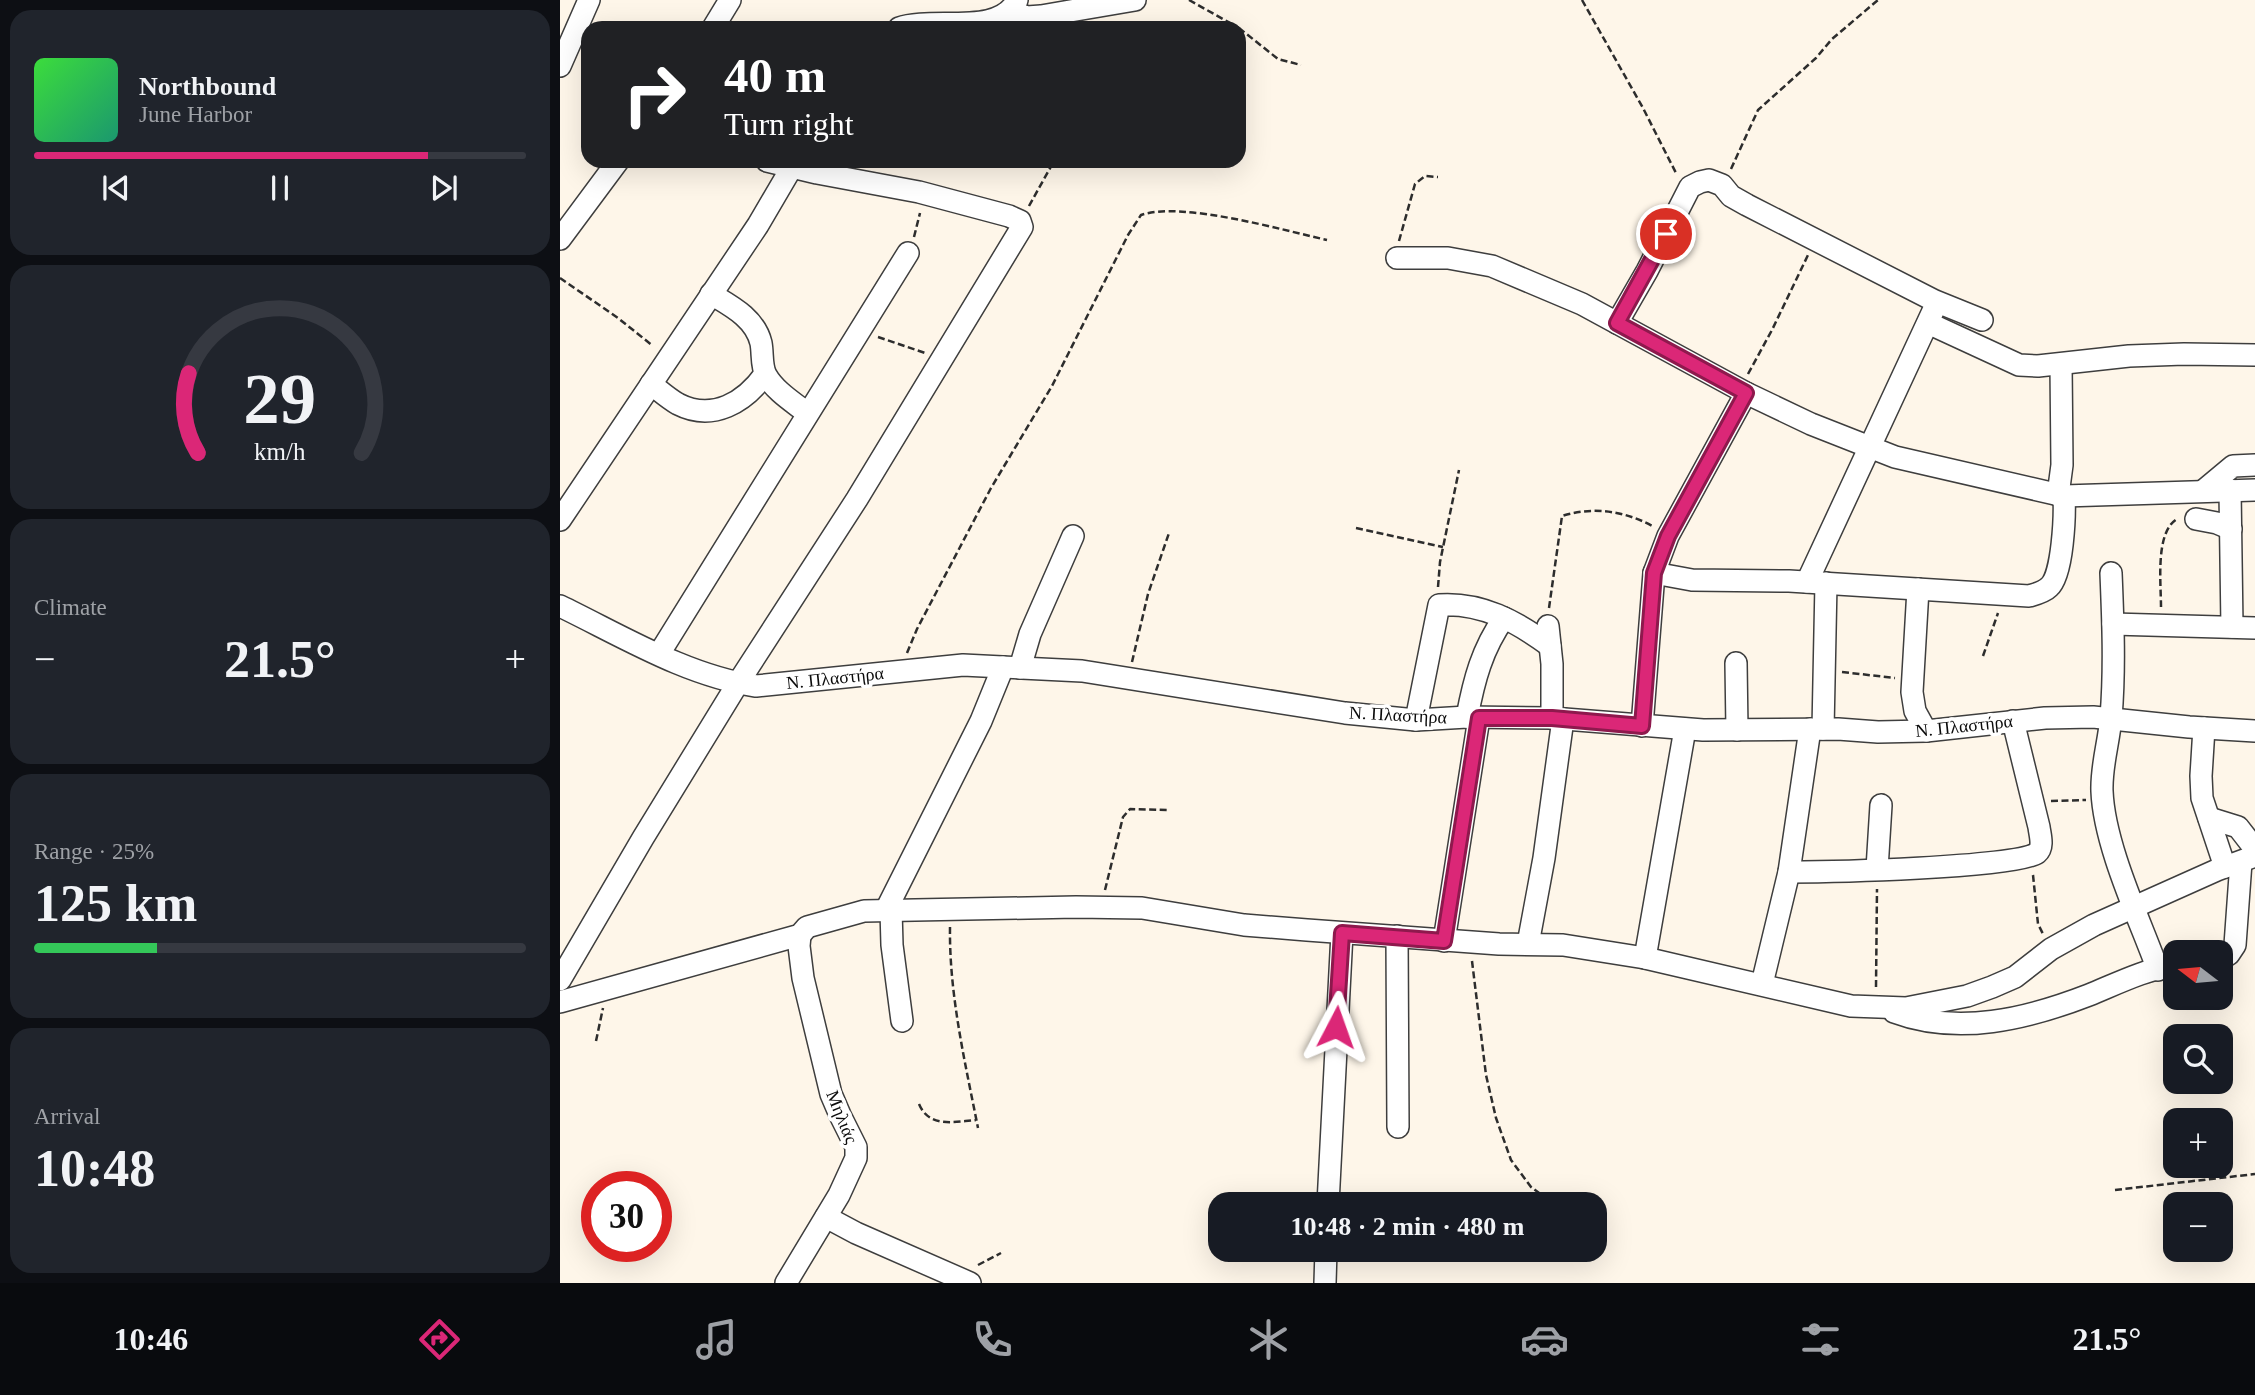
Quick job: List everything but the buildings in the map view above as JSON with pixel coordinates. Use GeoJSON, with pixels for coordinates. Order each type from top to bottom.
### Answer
{"type":"FeatureCollection","features":[{"type":"Feature","properties":{"kind":"street"},"geometry":{"type":"LineString","coordinates":[[560,66],[589,0]]}},
{"type":"Feature","properties":{"kind":"street"},"geometry":{"type":"LineString","coordinates":[[717,21],[730,0]]}},
{"type":"Feature","properties":{"kind":"street"},"geometry":{"type":"LineString","coordinates":[[988,21],[1003,17],[1014,5],[1027,17],[1135,0]]}},
{"type":"Feature","properties":{"kind":"street"},"geometry":{"type":"LineString","coordinates":[[560,239],[613,168]]}},
{"type":"Feature","properties":{"kind":"street"},"geometry":{"type":"LineString","coordinates":[[560,520],[712,293],[791,168]]}},
{"type":"Feature","properties":{"kind":"street"},"geometry":{"type":"LineString","coordinates":[[560,980],[738,683],[857,499],[1022,227],[1020,221],[925,194],[797,168]]}},
{"type":"Feature","properties":{"kind":"street"},"geometry":{"type":"LineString","coordinates":[[1617,323],[1690,187],[1709,180],[1723,185],[1731,196],[1814,239],[1935,301],[1982,320]]}},
{"type":"Feature","properties":{"kind":"street"},"geometry":{"type":"LineString","coordinates":[[659,654],[908,253]]}},
{"type":"Feature","properties":{"kind":"street"},"geometry":{"type":"LineString","coordinates":[[1397,258],[1448,258],[1492,266],[1582,304],[1746,393],[1895,457],[2061,496],[2203,491],[2230,472]]}},
{"type":"Feature","properties":{"kind":"street"},"geometry":{"type":"LineString","coordinates":[[712,293],[742,314],[755,327],[765,374],[775,387],[807,413]]}},
{"type":"Feature","properties":{"kind":"street"},"geometry":{"type":"LineString","coordinates":[[1762,984],[1789,872],[1826,670],[1816,582],[1869,448],[1928,323],[1935,301]]}},
{"type":"Feature","properties":{"kind":"street"},"geometry":{"type":"LineString","coordinates":[[1928,323],[2019,365],[2038,366],[2129,356],[2255,355]]}},
{"type":"Feature","properties":{"kind":"street"},"geometry":{"type":"LineString","coordinates":[[1654,573],[1692,580],[1816,582],[2029,596],[2051,587],[2056,576],[2062,544],[2061,363]]}},
{"type":"Feature","properties":{"kind":"street"},"geometry":{"type":"LineString","coordinates":[[651,384],[678,404],[696,411],[713,412],[742,399],[765,374]]}},
{"type":"Feature","properties":{"kind":"street"},"geometry":{"type":"LineString","coordinates":[[1642,726],[1654,573],[1668,536],[1746,393]]}},
{"type":"Feature","properties":{"kind":"street"},"geometry":{"type":"LineString","coordinates":[[2232,627],[2230,472],[2233,466],[2255,465]]}},
{"type":"Feature","properties":{"kind":"street"},"geometry":{"type":"LineString","coordinates":[[2230,472],[2255,490]]}},
{"type":"Feature","properties":{"kind":"street"},"geometry":{"type":"LineString","coordinates":[[2196,519],[2231,529]]}},
{"type":"Feature","properties":{"kind":"street"},"geometry":{"type":"LineString","coordinates":[[902,1021],[888,910],[981,721],[1030,634],[1073,536]]}},
{"type":"Feature","properties":{"kind":"street"},"geometry":{"type":"LineString","coordinates":[[2111,573],[2111,719],[2104,767],[2103,800],[2110,836],[2135,905],[2163,961]]}},
{"type":"Feature","properties":{"kind":"street"},"geometry":{"type":"LineString","coordinates":[[1919,589],[1912,678],[1915,711],[1926,731]]}},
{"type":"Feature","properties":{"kind":"street"},"geometry":{"type":"LineString","coordinates":[[1416,720],[1439,605],[1475,606],[1549,636],[1558,719],[1544,858],[1528,944]]}},
{"type":"Feature","properties":{"kind":"street","name":"Ν. Πλαστήρα"},"geometry":{"type":"LineString","coordinates":[[560,606],[680,664],[738,683],[757,686],[964,665],[1082,671],[1345,713],[1416,720],[1558,719],[1685,729],[1816,729],[1878,733],[2057,718],[2111,719],[2255,731]]}},
{"type":"Feature","properties":{"kind":"street"},"geometry":{"type":"LineString","coordinates":[[1444,941],[1479,663],[1504,618]]}},
{"type":"Feature","properties":{"kind":"street"},"geometry":{"type":"LineString","coordinates":[[2113,624],[2255,628]]}},
{"type":"Feature","properties":{"kind":"street"},"geometry":{"type":"LineString","coordinates":[[1736,663],[1737,730]]}},
{"type":"Feature","properties":{"kind":"street"},"geometry":{"type":"LineString","coordinates":[[1789,872],[2020,859],[2040,849],[2041,840],[2013,721]]}},
{"type":"Feature","properties":{"kind":"street"},"geometry":{"type":"LineString","coordinates":[[2204,728],[2202,798],[2209,818],[2244,858]]}},
{"type":"Feature","properties":{"kind":"street"},"geometry":{"type":"LineString","coordinates":[[1646,958],[1685,729]]}},
{"type":"Feature","properties":{"kind":"street"},"geometry":{"type":"LineString","coordinates":[[1877,869],[1881,805]]}},
{"type":"Feature","properties":{"kind":"street"},"geometry":{"type":"LineString","coordinates":[[2209,818],[2238,827],[2244,858],[2233,948]]}},
{"type":"Feature","properties":{"kind":"street"},"geometry":{"type":"LineString","coordinates":[[560,1002],[800,935],[807,927],[863,911],[1100,907],[1142,908],[1244,925],[1444,941],[1563,945],[1646,958],[1851,1006],[1906,1008],[1967,996],[1993,987],[2015,977],[2051,949],[2135,905],[2244,858]]}},
{"type":"Feature","properties":{"kind":"street"},"geometry":{"type":"LineString","coordinates":[[1329,1192],[1342,933]]}},
{"type":"Feature","properties":{"kind":"street","name":"Μηλιάς"},"geometry":{"type":"LineString","coordinates":[[786,1283],[839,1195],[856,1158],[856,1147],[831,1094],[803,978],[800,935]]}},
{"type":"Feature","properties":{"kind":"street"},"geometry":{"type":"LineString","coordinates":[[1397,936],[1398,1126]]}},
{"type":"Feature","properties":{"kind":"street"},"geometry":{"type":"LineString","coordinates":[[1881,1008],[1930,1022],[1957,1024],[2007,1020],[2078,999],[2163,968]]}},
{"type":"Feature","properties":{"kind":"street"},"geometry":{"type":"LineString","coordinates":[[826,1217],[956,1280]]}},
{"type":"Feature","properties":{"kind":"street"},"geometry":{"type":"LineString","coordinates":[[1325,1283],[1326,1262]]}},
{"type":"Feature","properties":{"kind":"path"},"geometry":{"type":"LineString","coordinates":[[1189,0],[1226,21]]}},
{"type":"Feature","properties":{"kind":"path"},"geometry":{"type":"LineString","coordinates":[[1582,0],[1687,193]]}},
{"type":"Feature","properties":{"kind":"path"},"geometry":{"type":"LineString","coordinates":[[1723,185],[1759,110],[1816,58],[1832,39],[1878,0]]}},
{"type":"Feature","properties":{"kind":"path"},"geometry":{"type":"LineString","coordinates":[[1246,34],[1278,59],[1301,65]]}},
{"type":"Feature","properties":{"kind":"path"},"geometry":{"type":"LineString","coordinates":[[1020,221],[1050,168]]}},
{"type":"Feature","properties":{"kind":"path"},"geometry":{"type":"LineString","coordinates":[[1397,258],[1399,236],[1415,184],[1425,176],[1438,177]]}},
{"type":"Feature","properties":{"kind":"path"},"geometry":{"type":"LineString","coordinates":[[908,253],[914,241],[925,194]]}},
{"type":"Feature","properties":{"kind":"path"},"geometry":{"type":"LineString","coordinates":[[901,671],[917,629],[957,552],[991,488],[1052,386],[1128,235],[1141,215],[1168,211],[1196,213],[1327,240]]}},
{"type":"Feature","properties":{"kind":"path"},"geometry":{"type":"LineString","coordinates":[[1746,393],[1746,376],[1772,330],[1814,239]]}},
{"type":"Feature","properties":{"kind":"path"},"geometry":{"type":"LineString","coordinates":[[560,278],[618,318],[667,359]]}},
{"type":"Feature","properties":{"kind":"path"},"geometry":{"type":"LineString","coordinates":[[859,331],[942,358]]}},
{"type":"Feature","properties":{"kind":"path"},"geometry":{"type":"LineString","coordinates":[[1439,605],[1438,582],[1443,547],[1459,470]]}},
{"type":"Feature","properties":{"kind":"path"},"geometry":{"type":"LineString","coordinates":[[1549,636],[1549,599],[1562,516],[1597,510],[1622,513],[1642,520],[1668,536]]}},
{"type":"Feature","properties":{"kind":"path"},"geometry":{"type":"LineString","coordinates":[[2161,625],[2163,540],[2175,519],[2196,519]]}},
{"type":"Feature","properties":{"kind":"path"},"geometry":{"type":"LineString","coordinates":[[1356,528],[1443,547]]}},
{"type":"Feature","properties":{"kind":"path"},"geometry":{"type":"LineString","coordinates":[[1129,679],[1135,642],[1148,594],[1169,533]]}},
{"type":"Feature","properties":{"kind":"path"},"geometry":{"type":"LineString","coordinates":[[1983,656],[2006,594]]}},
{"type":"Feature","properties":{"kind":"path"},"geometry":{"type":"LineString","coordinates":[[1826,670],[1887,678],[1912,678]]}},
{"type":"Feature","properties":{"kind":"path"},"geometry":{"type":"LineString","coordinates":[[2032,801],[2103,800]]}},
{"type":"Feature","properties":{"kind":"path"},"geometry":{"type":"LineString","coordinates":[[1100,907],[1123,817],[1130,809],[1167,810]]}},
{"type":"Feature","properties":{"kind":"path"},"geometry":{"type":"LineString","coordinates":[[2031,855],[2038,924],[2051,949]]}},
{"type":"Feature","properties":{"kind":"path"},"geometry":{"type":"LineString","coordinates":[[1877,869],[1881,1008]]}},
{"type":"Feature","properties":{"kind":"path"},"geometry":{"type":"LineString","coordinates":[[951,909],[950,963],[978,1128]]}},
{"type":"Feature","properties":{"kind":"path"},"geometry":{"type":"LineString","coordinates":[[1471,942],[1486,1075],[1496,1118],[1511,1160],[1538,1192]]}},
{"type":"Feature","properties":{"kind":"path"},"geometry":{"type":"LineString","coordinates":[[596,1041],[610,989]]}},
{"type":"Feature","properties":{"kind":"path"},"geometry":{"type":"LineString","coordinates":[[919,1104],[930,1119],[945,1122],[976,1120]]}},
{"type":"Feature","properties":{"kind":"path"},"geometry":{"type":"LineString","coordinates":[[2115,1190],[2255,1174]]}},
{"type":"Feature","properties":{"kind":"route"},"geometry":{"type":"LineString","coordinates":[[1336,1027],[1342,933],[1444,941],[1479,718],[1552,718],[1642,726],[1654,573],[1668,536],[1746,393],[1617,323],[1666,234]]}}]}
